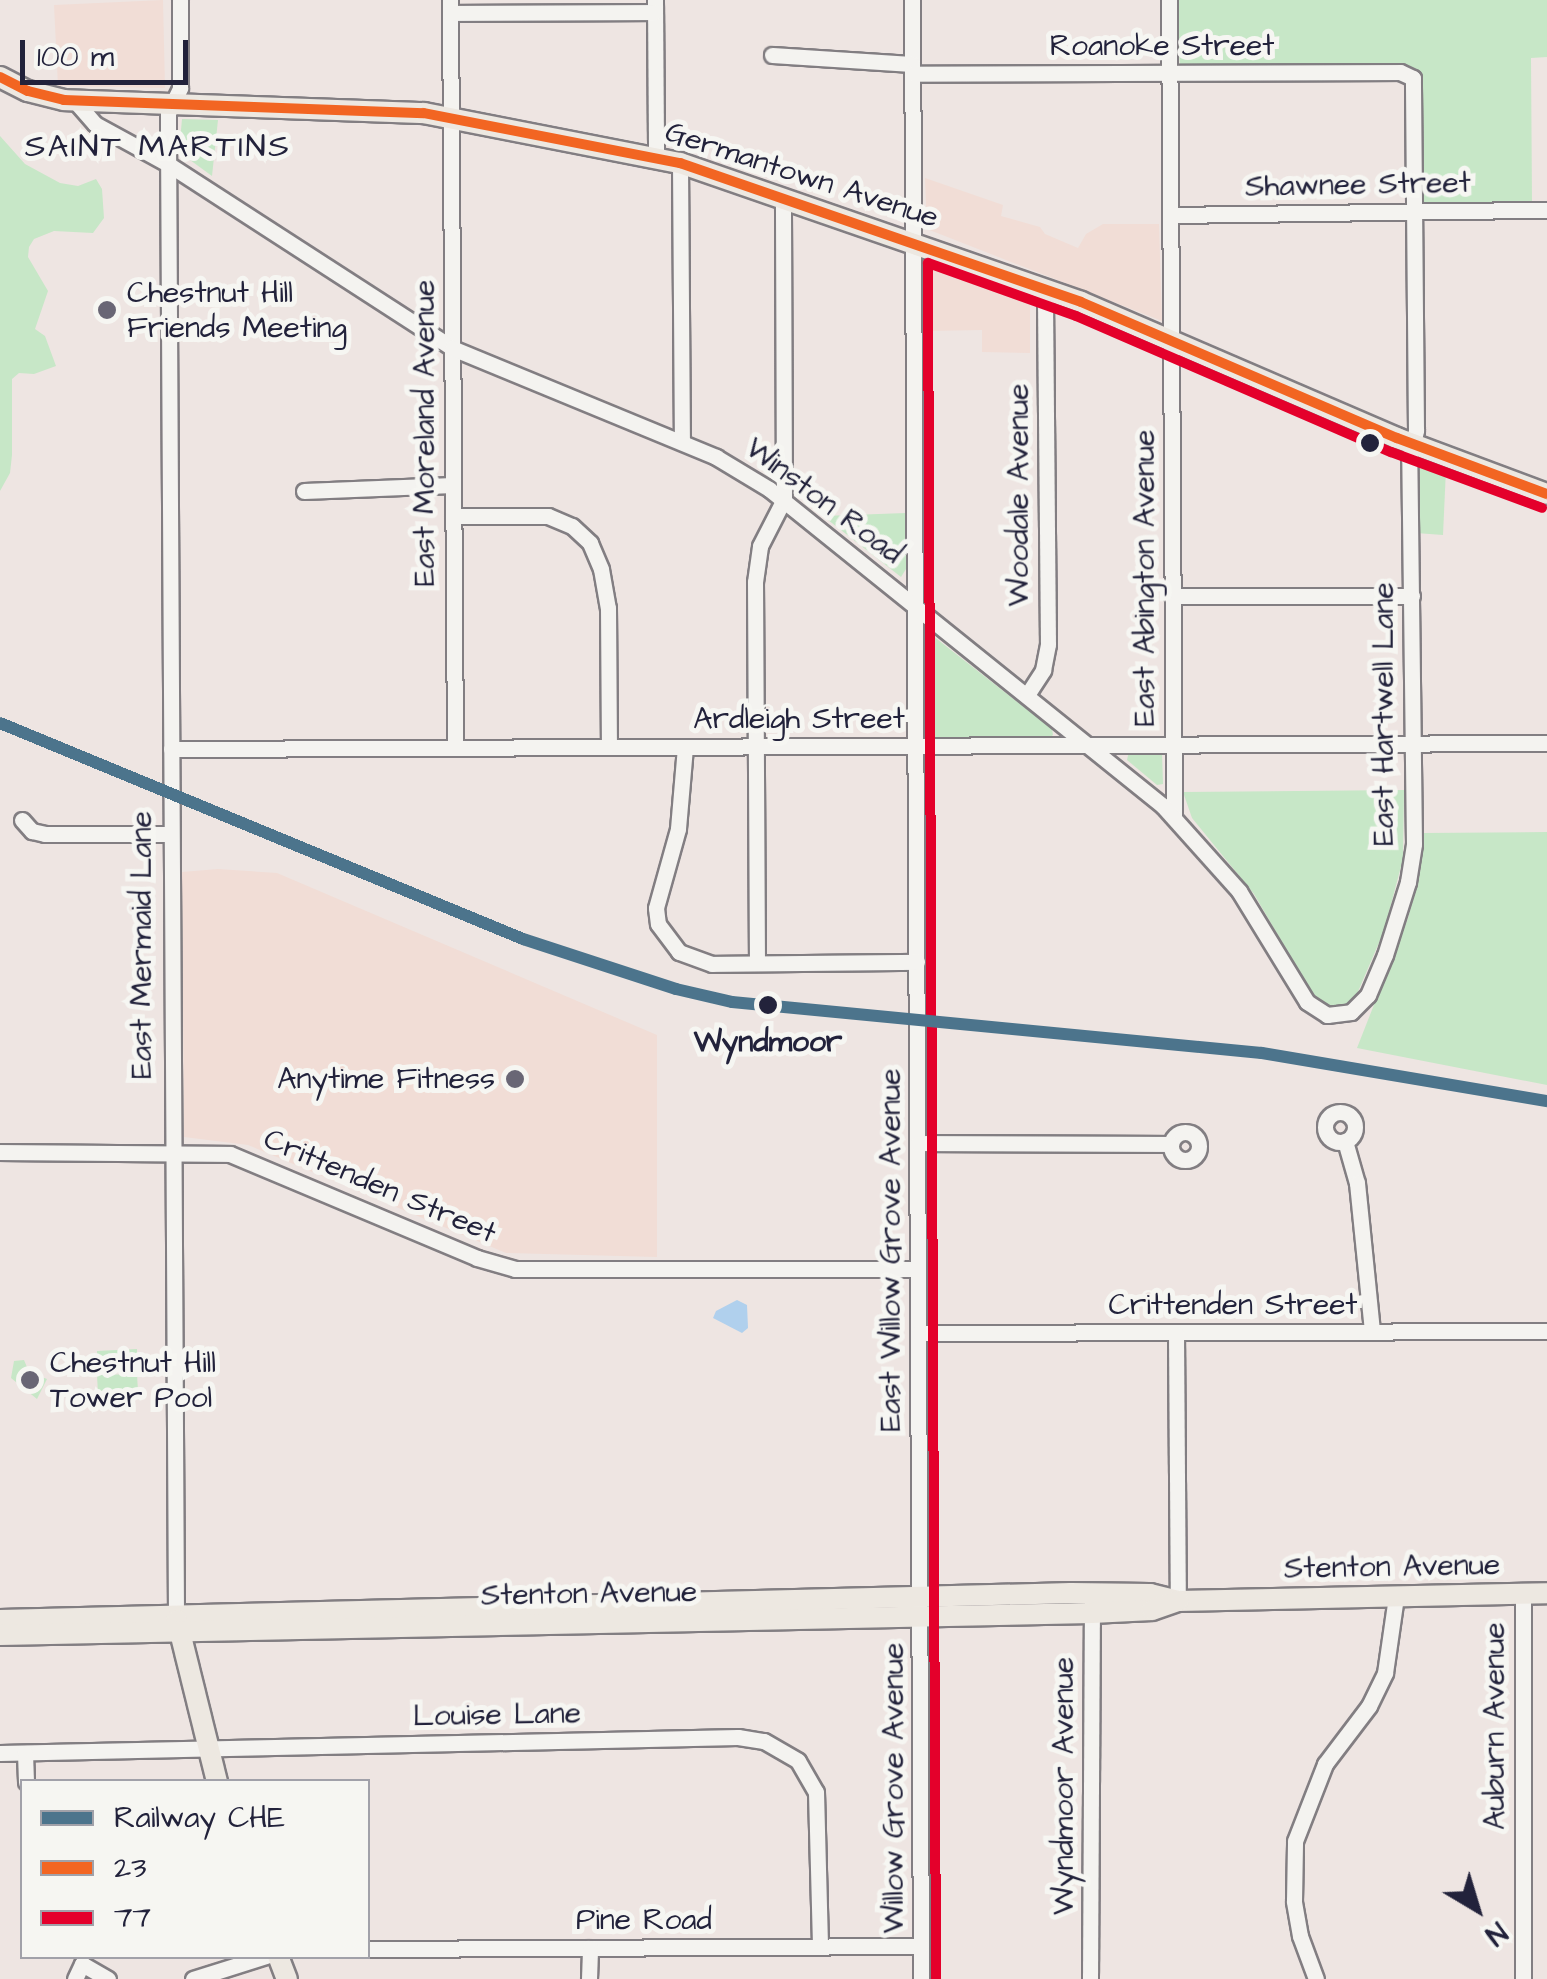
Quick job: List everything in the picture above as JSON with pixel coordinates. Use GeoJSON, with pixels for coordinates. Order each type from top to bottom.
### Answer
{"type":"FeatureCollection","features":[{"type":"Feature","properties":{"kind":"main road","name":"Germantown Avenue"},"geometry":{"type":"LineString","coordinates":[[0,77],[40,96],[75,101],[386,110],[451,118],[680,163],[1046,289],[1412,444],[1547,494]]}},
{"type":"Feature","properties":{"kind":"main road","name":"Stenton Avenue"},"geometry":{"type":"LineString","coordinates":[[0,1620],[178,1623],[1092,1603],[1152,1610],[1178,1601],[1547,1594]]}},
{"type":"Feature","properties":{"kind":"main road","name":"Stenton Avenue"},"geometry":{"type":"LineString","coordinates":[[0,1635],[178,1623]]}},
{"type":"Feature","properties":{"kind":"main road","name":"East Mermaid Lane"},"geometry":{"type":"LineString","coordinates":[[178,1623],[216,1779]]}},
{"type":"Feature","properties":{"kind":"street","name":"East Mermaid Lane"},"geometry":{"type":"LineString","coordinates":[[178,1623],[168,116],[180,88],[180,0]]}},
{"type":"Feature","properties":{"kind":"street","name":"East Willow Grove Avenue"},"geometry":{"type":"LineString","coordinates":[[912,0],[921,1607]]}},
{"type":"Feature","properties":{"kind":"street","name":"East Abington Avenue"},"geometry":{"type":"LineString","coordinates":[[1170,0],[1174,816]]}},
{"type":"Feature","properties":{"kind":"street"},"geometry":{"type":"LineString","coordinates":[[450,6],[655,6],[656,157]]}},
{"type":"Feature","properties":{"kind":"street","name":"East Moreland Avenue"},"geometry":{"type":"LineString","coordinates":[[450,6],[454,748]]}},
{"type":"Feature","properties":{"kind":"street","name":"Roanoke Street"},"geometry":{"type":"LineString","coordinates":[[772,55],[912,69],[1411,76]]}},
{"type":"Feature","properties":{"kind":"street","name":"East Hartwell Lane"},"geometry":{"type":"LineString","coordinates":[[1335,1016],[1351,1012],[1368,995],[1402,905],[1413,855],[1416,212],[1411,76]]}},
{"type":"Feature","properties":{"kind":"street","name":"Winston Road"},"geometry":{"type":"LineString","coordinates":[[75,101],[95,124],[168,164],[452,348],[682,442],[730,464],[784,500],[1174,816],[1239,891],[1307,1002],[1320,1013],[1335,1016]]}},
{"type":"Feature","properties":{"kind":"street"},"geometry":{"type":"LineString","coordinates":[[680,163],[682,442]]}},
{"type":"Feature","properties":{"kind":"street"},"geometry":{"type":"LineString","coordinates":[[757,964],[755,567],[763,537],[784,500],[783,197]]}},
{"type":"Feature","properties":{"kind":"street","name":"Shawnee Street"},"geometry":{"type":"LineString","coordinates":[[1171,215],[1547,210]]}},
{"type":"Feature","properties":{"kind":"street","name":"Woodale Avenue"},"geometry":{"type":"LineString","coordinates":[[1027,694],[1044,670],[1048,644],[1046,289]]}},
{"type":"Feature","properties":{"kind":"street"},"geometry":{"type":"LineString","coordinates":[[304,490],[453,485]]}},
{"type":"Feature","properties":{"kind":"street"},"geometry":{"type":"LineString","coordinates":[[453,516],[548,516],[572,526],[590,543],[599,560],[608,608],[609,747]]}},
{"type":"Feature","properties":{"kind":"street"},"geometry":{"type":"LineString","coordinates":[[1172,596],[1412,596]]}},
{"type":"Feature","properties":{"kind":"street","name":"Ardleigh Street"},"geometry":{"type":"LineString","coordinates":[[171,750],[1547,744]]}},
{"type":"Feature","properties":{"kind":"street"},"geometry":{"type":"LineString","coordinates":[[685,747],[678,829],[656,908],[667,938],[694,961],[917,962]]}},
{"type":"Feature","properties":{"kind":"street"},"geometry":{"type":"LineString","coordinates":[[22,820],[32,831],[45,834],[171,834]]}},
{"type":"Feature","properties":{"kind":"street"},"geometry":{"type":"LineString","coordinates":[[1346,1140],[1360,1203],[1372,1331]]}},
{"type":"Feature","properties":{"kind":"street"},"geometry":{"type":"LineString","coordinates":[[918,1143],[1171,1144]]}},
{"type":"Feature","properties":{"kind":"street","name":"Crittenden Street"},"geometry":{"type":"LineString","coordinates":[[0,1152],[230,1154],[477,1258],[514,1269],[918,1269]]}},
{"type":"Feature","properties":{"kind":"street","name":"Crittenden Street"},"geometry":{"type":"LineString","coordinates":[[918,1333],[1547,1330]]}},
{"type":"Feature","properties":{"kind":"street"},"geometry":{"type":"LineString","coordinates":[[1176,1334],[1178,1601]]}},
{"type":"Feature","properties":{"kind":"street","name":"Auburn Avenue"},"geometry":{"type":"LineString","coordinates":[[1522,1594],[1524,1979]]}},
{"type":"Feature","properties":{"kind":"street"},"geometry":{"type":"LineString","coordinates":[[1316,1979],[1300,1936],[1294,1902],[1295,1841],[1324,1764],[1369,1706],[1385,1673],[1396,1596]]}},
{"type":"Feature","properties":{"kind":"street","name":"Wyndmoor Avenue"},"geometry":{"type":"LineString","coordinates":[[1090,1979],[1092,1603]]}},
{"type":"Feature","properties":{"kind":"street","name":"Willow Grove Avenue"},"geometry":{"type":"LineString","coordinates":[[921,1607],[921,1979]]}},
{"type":"Feature","properties":{"kind":"street","name":"Louise Lane"},"geometry":{"type":"LineString","coordinates":[[0,1753],[738,1737],[764,1740],[798,1761],[816,1792],[820,1946]]}},
{"type":"Feature","properties":{"kind":"street"},"geometry":{"type":"LineString","coordinates":[[25,1753],[26,1779]]}},
{"type":"Feature","properties":{"kind":"street","name":"Pine Road"},"geometry":{"type":"LineString","coordinates":[[370,1949],[921,1946]]}},
{"type":"Feature","properties":{"kind":"street"},"geometry":{"type":"LineString","coordinates":[[588,1979],[590,1948]]}},
{"type":"Feature","properties":{"kind":"street"},"geometry":{"type":"LineString","coordinates":[[193,1979],[256,1959]]}},
{"type":"Feature","properties":{"kind":"street"},"geometry":{"type":"LineString","coordinates":[[75,1979],[80,1960],[108,1979]]}},
{"type":"Feature","properties":{"kind":"shaded area"},"geometry":{"type":"Polygon","coordinates":[[[163,0],[165,88],[58,86],[54,5],[163,0]]]}},
{"type":"Feature","properties":{"kind":"shaded area"},"geometry":{"type":"Polygon","coordinates":[[[925,178],[1003,205],[1001,216],[1040,227],[1045,234],[1078,248],[1086,234],[1103,224],[1159,224],[1162,321],[927,229],[925,178]]]}},
{"type":"Feature","properties":{"kind":"shaded area"},"geometry":{"type":"Polygon","coordinates":[[[928,268],[1030,304],[1030,353],[982,352],[982,330],[928,331],[928,268]]]}},
{"type":"Feature","properties":{"kind":"shaded area"},"geometry":{"type":"Polygon","coordinates":[[[218,869],[277,873],[657,1035],[657,1257],[506,1253],[248,1145],[184,1137],[182,872],[218,869]]]}},
{"type":"Feature","properties":{"kind":"green space"},"geometry":{"type":"Polygon","coordinates":[[[1175,0],[1547,0],[1547,57],[1531,58],[1532,203],[1422,204],[1417,74],[1411,69],[1180,66],[1175,0]]]}},
{"type":"Feature","properties":{"kind":"green space"},"geometry":{"type":"Polygon","coordinates":[[[182,119],[218,120],[212,176],[179,152],[182,119]]]}},
{"type":"Feature","properties":{"kind":"green space"},"geometry":{"type":"Polygon","coordinates":[[[0,136],[25,164],[60,183],[78,186],[96,179],[102,189],[104,218],[93,233],[54,231],[34,239],[29,247],[28,257],[48,291],[35,329],[45,336],[56,366],[34,374],[19,373],[12,379],[12,455],[10,473],[0,491],[0,136]]]}},
{"type":"Feature","properties":{"kind":"green space"},"geometry":{"type":"Polygon","coordinates":[[[1423,460],[1446,469],[1443,535],[1416,533],[1416,465],[1423,460]]]}},
{"type":"Feature","properties":{"kind":"green space"},"geometry":{"type":"Polygon","coordinates":[[[906,513],[906,569],[901,577],[823,516],[906,513]]]}},
{"type":"Feature","properties":{"kind":"green space"},"geometry":{"type":"Polygon","coordinates":[[[928,632],[1052,729],[1053,735],[1048,739],[927,738],[924,637],[928,632]]]}},
{"type":"Feature","properties":{"kind":"green space"},"geometry":{"type":"Polygon","coordinates":[[[1129,751],[1162,752],[1163,784],[1157,785],[1127,760],[1129,751]]]}},
{"type":"Feature","properties":{"kind":"green space"},"geometry":{"type":"Polygon","coordinates":[[[1404,790],[1403,859],[1384,931],[1357,994],[1346,1005],[1327,1006],[1314,997],[1254,894],[1192,818],[1183,792],[1404,790]]]}},
{"type":"Feature","properties":{"kind":"green space"},"geometry":{"type":"Polygon","coordinates":[[[1547,832],[1547,1085],[1357,1048],[1408,918],[1420,872],[1423,833],[1547,832]]]}},
{"type":"Feature","properties":{"kind":"green space"},"geometry":{"type":"Polygon","coordinates":[[[137,1349],[137,1368],[97,1370],[97,1351],[137,1349]]]}},
{"type":"Feature","properties":{"kind":"green space","name":"Chestnut Hill Tower Pool"},"geometry":{"type":"Polygon","coordinates":[[[24,1360],[29,1372],[47,1379],[37,1399],[11,1378],[14,1361],[24,1360]]]}},
{"type":"Feature","properties":{"kind":"green space"},"geometry":{"type":"Polygon","coordinates":[[[137,1374],[138,1392],[98,1394],[97,1375],[137,1374]]]}},
{"type":"Feature","properties":{"kind":"water"},"geometry":{"type":"Polygon","coordinates":[[[737,1300],[747,1305],[748,1328],[742,1333],[713,1318],[716,1311],[737,1300]]]}},
{"type":"Feature","properties":{"kind":"rail line","name":"CHE"},"geometry":{"type":"LineString","coordinates":[[0,723],[523,939],[676,989],[732,1002],[1262,1053],[1547,1101]]}},
{"type":"Feature","properties":{"kind":"transit line","name":"23"},"geometry":{"type":"LineString","coordinates":[[0,77],[28,91],[64,100],[424,113],[680,163],[1081,302],[1397,438],[1547,494]]}},
{"type":"Feature","properties":{"kind":"transit line","name":"77"},"geometry":{"type":"LineString","coordinates":[[936,1979],[928,263],[1076,316],[1391,452],[1542,508]]}},
{"type":"Feature","properties":{"kind":"place","name":"Chestnut Hill Friends Meeting"},"geometry":{"type":"Point","coordinates":[107,310]}},
{"type":"Feature","properties":{"kind":"place","name":"Wyndmoor"},"geometry":{"type":"Point","coordinates":[768,1005]}},
{"type":"Feature","properties":{"kind":"place","name":"Anytime Fitness"},"geometry":{"type":"Point","coordinates":[515,1079]}},
{"type":"Feature","properties":{"kind":"place","name":"Chestnut Hill Tower Pool"},"geometry":{"type":"Point","coordinates":[30,1380]}},
{"type":"Feature","properties":{"kind":"district","name":"SAINT MARTINS"},"geometry":{"type":"Point","coordinates":[158,147]}}]}
